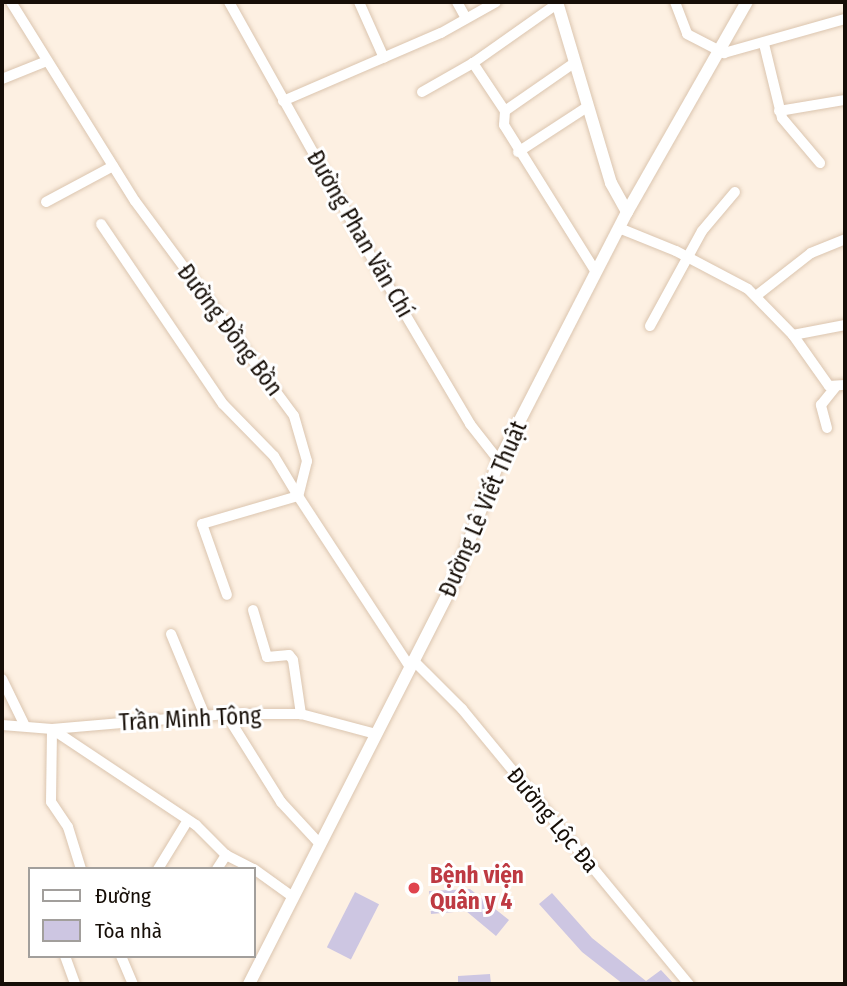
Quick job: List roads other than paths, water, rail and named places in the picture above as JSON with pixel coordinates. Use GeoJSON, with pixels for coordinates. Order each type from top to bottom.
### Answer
{"type":"FeatureCollection","features":[{"type":"Feature","properties":{"kind":"main road"},"geometry":{"type":"LineString","coordinates":[[557,2],[611,183],[627,212]]}},
{"type":"Feature","properties":{"kind":"main road","name":"Đường Lê Viết Thuật"},"geometry":{"type":"LineString","coordinates":[[249,984],[293,897],[317,842],[453,584],[499,461],[627,212],[716,51],[747,2]]}},
{"type":"Feature","properties":{"kind":"street","name":"Đường Đồng Bồn"},"geometry":{"type":"LineString","coordinates":[[11,2],[113,166],[294,415],[307,461],[298,496]]}},
{"type":"Feature","properties":{"kind":"street","name":"Đường Phan Văn Chí"},"geometry":{"type":"LineString","coordinates":[[229,2],[470,424],[499,461]]}},
{"type":"Feature","properties":{"kind":"street"},"geometry":{"type":"LineString","coordinates":[[359,2],[384,58]]}},
{"type":"Feature","properties":{"kind":"street"},"geometry":{"type":"LineString","coordinates":[[457,2],[466,18]]}},
{"type":"Feature","properties":{"kind":"street"},"geometry":{"type":"LineString","coordinates":[[284,101],[384,58],[496,2]]}},
{"type":"Feature","properties":{"kind":"street"},"geometry":{"type":"LineString","coordinates":[[422,93],[473,62],[557,2]]}},
{"type":"Feature","properties":{"kind":"street"},"geometry":{"type":"LineString","coordinates":[[675,2],[687,34],[716,51],[764,44],[845,19]]}},
{"type":"Feature","properties":{"kind":"street"},"geometry":{"type":"LineString","coordinates":[[764,44],[779,111],[820,163]]}},
{"type":"Feature","properties":{"kind":"street"},"geometry":{"type":"LineString","coordinates":[[2,79],[47,61]]}},
{"type":"Feature","properties":{"kind":"street"},"geometry":{"type":"LineString","coordinates":[[473,62],[505,111],[506,132],[596,271]]}},
{"type":"Feature","properties":{"kind":"street"},"geometry":{"type":"LineString","coordinates":[[505,111],[574,63]]}},
{"type":"Feature","properties":{"kind":"street"},"geometry":{"type":"LineString","coordinates":[[779,111],[845,100]]}},
{"type":"Feature","properties":{"kind":"street"},"geometry":{"type":"LineString","coordinates":[[518,152],[587,107]]}},
{"type":"Feature","properties":{"kind":"street"},"geometry":{"type":"LineString","coordinates":[[46,202],[113,166]]}},
{"type":"Feature","properties":{"kind":"street"},"geometry":{"type":"LineString","coordinates":[[650,326],[687,257],[736,192]]}},
{"type":"Feature","properties":{"kind":"street"},"geometry":{"type":"LineString","coordinates":[[101,224],[223,404],[274,456],[411,664]]}},
{"type":"Feature","properties":{"kind":"street"},"geometry":{"type":"LineString","coordinates":[[619,228],[687,257],[756,296],[840,387],[821,405],[827,428]]}},
{"type":"Feature","properties":{"kind":"street"},"geometry":{"type":"LineString","coordinates":[[756,296],[811,253],[845,239]]}},
{"type":"Feature","properties":{"kind":"street"},"geometry":{"type":"LineString","coordinates":[[793,335],[845,325]]}},
{"type":"Feature","properties":{"kind":"street"},"geometry":{"type":"LineString","coordinates":[[227,595],[202,524],[298,496]]}},
{"type":"Feature","properties":{"kind":"street"},"geometry":{"type":"LineString","coordinates":[[253,610],[267,657],[289,655],[293,660],[301,714]]}},
{"type":"Feature","properties":{"kind":"street"},"geometry":{"type":"LineString","coordinates":[[171,634],[205,716]]}},
{"type":"Feature","properties":{"kind":"street","name":"Đường Lộc Đa"},"geometry":{"type":"LineString","coordinates":[[411,664],[462,709],[689,984]]}},
{"type":"Feature","properties":{"kind":"street"},"geometry":{"type":"LineString","coordinates":[[2,679],[24,724]]}},
{"type":"Feature","properties":{"kind":"street"},"geometry":{"type":"LineString","coordinates":[[226,714],[281,802],[317,842]]}},
{"type":"Feature","properties":{"kind":"street","name":"Trần Minh Tông"},"geometry":{"type":"LineString","coordinates":[[2,725],[24,724],[52,729],[226,714],[301,714],[376,734]]}},
{"type":"Feature","properties":{"kind":"street"},"geometry":{"type":"LineString","coordinates":[[52,729],[188,820],[226,855],[250,867]]}},
{"type":"Feature","properties":{"kind":"street"},"geometry":{"type":"LineString","coordinates":[[52,729],[51,802],[68,827],[80,867]]}},
{"type":"Feature","properties":{"kind":"street"},"geometry":{"type":"LineString","coordinates":[[159,867],[188,820]]}},
{"type":"Feature","properties":{"kind":"street"},"geometry":{"type":"LineString","coordinates":[[218,867],[226,855]]}},
{"type":"Feature","properties":{"kind":"street"},"geometry":{"type":"LineString","coordinates":[[256,870],[293,897]]}},
{"type":"Feature","properties":{"kind":"street"},"geometry":{"type":"LineString","coordinates":[[66,958],[75,984]]}},
{"type":"Feature","properties":{"kind":"street"},"geometry":{"type":"LineString","coordinates":[[125,958],[133,984]]}},
{"type":"Feature","properties":{"kind":"street"},"geometry":{"type":"LineString","coordinates":[[675,984],[680,974]]}},
{"type":"Feature","properties":{"kind":"place","name":"Bệnh viện Quân y 4"},"geometry":{"type":"Point","coordinates":[414,888]}}]}
